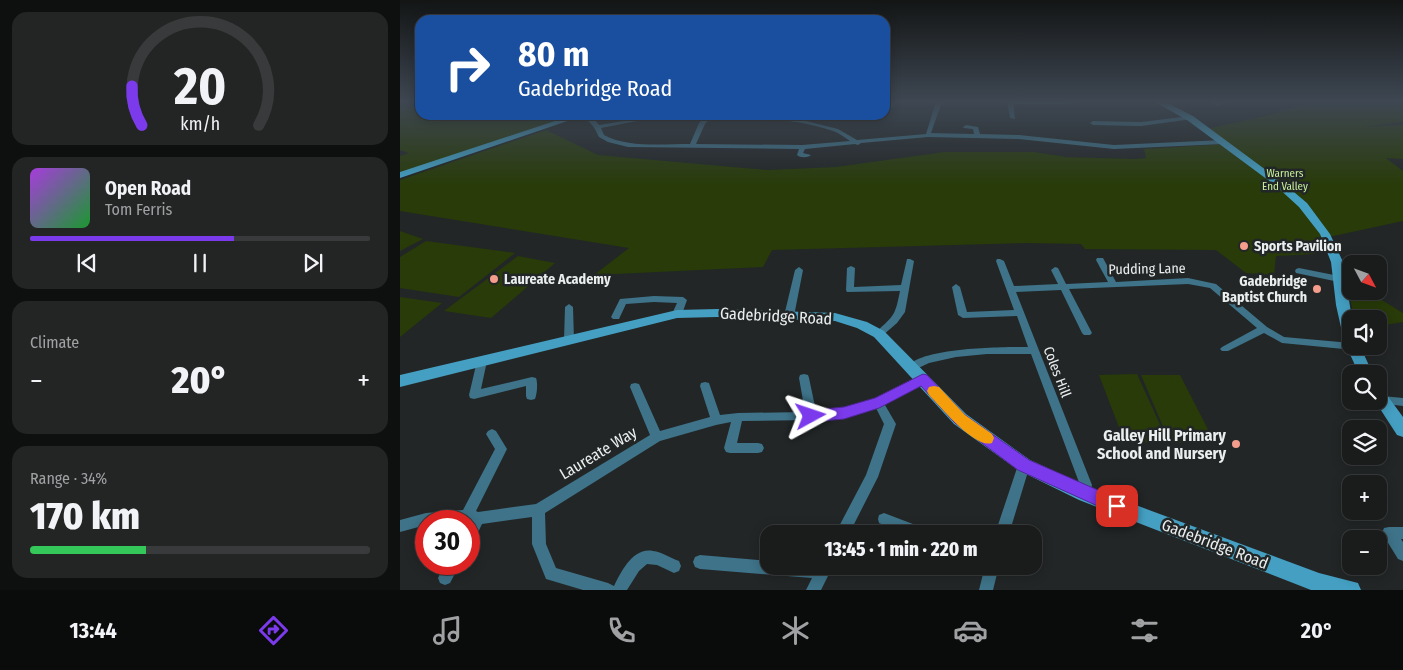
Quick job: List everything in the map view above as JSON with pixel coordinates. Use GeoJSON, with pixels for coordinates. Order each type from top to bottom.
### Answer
{"type":"FeatureCollection","features":[{"type":"Feature","properties":{"kind":"street"},"geometry":{"type":"LineString","coordinates":[[400,175],[538,130]]}},
{"type":"Feature","properties":{"kind":"street"},"geometry":{"type":"LineString","coordinates":[[599,130],[602,136],[610,141],[628,145],[802,147],[928,135],[1019,137],[1114,147],[1223,142]]}},
{"type":"Feature","properties":{"kind":"street"},"geometry":{"type":"LineString","coordinates":[[693,145],[699,130]]}},
{"type":"Feature","properties":{"kind":"street"},"geometry":{"type":"LineString","coordinates":[[834,130],[858,143]]}},
{"type":"Feature","properties":{"kind":"street"},"geometry":{"type":"LineString","coordinates":[[928,135],[930,130]]}},
{"type":"Feature","properties":{"kind":"street"},"geometry":{"type":"LineString","coordinates":[[976,130],[977,136]]}},
{"type":"Feature","properties":{"kind":"street"},"geometry":{"type":"LineString","coordinates":[[1206,130],[1304,205],[1325,234],[1333,250],[1343,310]]}},
{"type":"Feature","properties":{"kind":"street"},"geometry":{"type":"LineString","coordinates":[[802,147],[800,155],[808,155]]}},
{"type":"Feature","properties":{"kind":"street"},"geometry":{"type":"LineString","coordinates":[[1100,260],[1113,284]]}},
{"type":"Feature","properties":{"kind":"street"},"geometry":{"type":"LineString","coordinates":[[879,334],[894,321],[900,312],[910,261]]}},
{"type":"Feature","properties":{"kind":"street","name":"Coles Hill"},"geometry":{"type":"LineString","coordinates":[[1000,261],[1086,485],[1085,494]]}},
{"type":"Feature","properties":{"kind":"street"},"geometry":{"type":"LineString","coordinates":[[850,268],[850,290],[905,288]]}},
{"type":"Feature","properties":{"kind":"street"},"geometry":{"type":"LineString","coordinates":[[789,316],[800,270]]}},
{"type":"Feature","properties":{"kind":"street"},"geometry":{"type":"LineString","coordinates":[[1055,270],[1087,333]]}},
{"type":"Feature","properties":{"kind":"street"},"geometry":{"type":"LineString","coordinates":[[1299,271],[1339,279]]}},
{"type":"Feature","properties":{"kind":"street","name":"Pudding Lane"},"geometry":{"type":"LineString","coordinates":[[1012,289],[1188,281],[1213,286],[1277,338],[1292,342],[1342,344]]}},
{"type":"Feature","properties":{"kind":"street"},"geometry":{"type":"LineString","coordinates":[[956,287],[963,315],[1021,313]]}},
{"type":"Feature","properties":{"kind":"street"},"geometry":{"type":"LineString","coordinates":[[616,318],[623,301],[678,298],[683,300],[677,314]]}},
{"type":"Feature","properties":{"kind":"street"},"geometry":{"type":"LineString","coordinates":[[569,307],[569,340]]}},
{"type":"Feature","properties":{"kind":"street","name":"Gadebridge Road"},"geometry":{"type":"LineString","coordinates":[[400,382],[677,314],[717,313],[836,318],[862,325],[879,334],[960,419],[1024,465],[1085,494],[1319,584],[1351,590]]}},
{"type":"Feature","properties":{"kind":"street"},"geometry":{"type":"LineString","coordinates":[[1225,349],[1264,329]]}},
{"type":"Feature","properties":{"kind":"street","name":"Laureate Way"},"geometry":{"type":"LineString","coordinates":[[480,516],[538,510],[657,438],[716,420],[738,417],[811,416],[844,413],[879,403],[942,356],[968,352],[1034,350]]}},
{"type":"Feature","properties":{"kind":"street"},"geometry":{"type":"LineString","coordinates":[[482,361],[474,395],[532,381],[531,396]]}},
{"type":"Feature","properties":{"kind":"street"},"geometry":{"type":"LineString","coordinates":[[804,378],[811,416]]}},
{"type":"Feature","properties":{"kind":"street"},"geometry":{"type":"LineString","coordinates":[[705,386],[716,420]]}},
{"type":"Feature","properties":{"kind":"street"},"geometry":{"type":"LineString","coordinates":[[635,388],[657,438]]}},
{"type":"Feature","properties":{"kind":"street"},"geometry":{"type":"LineString","coordinates":[[1387,399],[1403,402]]}},
{"type":"Feature","properties":{"kind":"street"},"geometry":{"type":"LineString","coordinates":[[847,525],[872,476],[890,424],[879,403]]}},
{"type":"Feature","properties":{"kind":"street"},"geometry":{"type":"LineString","coordinates":[[1387,407],[1403,430]]}},
{"type":"Feature","properties":{"kind":"street"},"geometry":{"type":"LineString","coordinates":[[738,417],[730,448],[758,448]]}},
{"type":"Feature","properties":{"kind":"street"},"geometry":{"type":"LineString","coordinates":[[476,510],[501,449],[492,434]]}},
{"type":"Feature","properties":{"kind":"street"},"geometry":{"type":"LineString","coordinates":[[1005,525],[1024,465]]}},
{"type":"Feature","properties":{"kind":"street"},"geometry":{"type":"LineString","coordinates":[[538,510],[539,544],[551,574],[608,590]]}},
{"type":"Feature","properties":{"kind":"street"},"geometry":{"type":"LineString","coordinates":[[884,519],[899,525]]}},
{"type":"Feature","properties":{"kind":"street","name":"Laureate Way"},"geometry":{"type":"LineString","coordinates":[[400,526],[415,522]]}},
{"type":"Feature","properties":{"kind":"street"},"geometry":{"type":"LineString","coordinates":[[1403,533],[1389,533],[1403,554]]}},
{"type":"Feature","properties":{"kind":"street"},"geometry":{"type":"LineString","coordinates":[[619,590],[636,565],[645,557],[674,566]]}},
{"type":"Feature","properties":{"kind":"street"},"geometry":{"type":"LineString","coordinates":[[700,562],[760,565]]}},
{"type":"Feature","properties":{"kind":"street"},"geometry":{"type":"LineString","coordinates":[[813,590],[821,575]]}},
{"type":"Feature","properties":{"kind":"street"},"geometry":{"type":"LineString","coordinates":[[986,590],[990,575]]}},
{"type":"Feature","properties":{"kind":"green space"},"geometry":{"type":"Polygon","coordinates":[[[400,130],[530,130],[400,173],[400,156],[409,153],[400,150],[400,130]]]}},
{"type":"Feature","properties":{"kind":"green space","name":"Warners End Valley"},"geometry":{"type":"Polygon","coordinates":[[[546,130],[598,155],[768,170],[836,167],[944,152],[1034,152],[1066,157],[1135,159],[1146,158],[1144,149],[1227,144],[1208,130],[1403,130],[1403,159],[1386,158],[1403,171],[1403,221],[1310,241],[1315,254],[1276,256],[1274,275],[1246,273],[1216,250],[1085,249],[1081,244],[1027,243],[772,250],[763,267],[594,275],[629,248],[400,211],[400,180],[546,130]]]}},
{"type":"Feature","properties":{"kind":"green space"},"geometry":{"type":"Polygon","coordinates":[[[400,231],[423,239],[400,251],[400,231]]]}},
{"type":"Feature","properties":{"kind":"green space"},"geometry":{"type":"Polygon","coordinates":[[[426,241],[515,253],[459,297],[400,288],[400,257],[426,241]]]}},
{"type":"Feature","properties":{"kind":"green space"},"geometry":{"type":"Polygon","coordinates":[[[518,256],[555,263],[491,318],[444,311],[518,256]]]}},
{"type":"Feature","properties":{"kind":"green space"},"geometry":{"type":"Polygon","coordinates":[[[400,297],[442,303],[400,337],[400,297]]]}},
{"type":"Feature","properties":{"kind":"green space"},"geometry":{"type":"Polygon","coordinates":[[[1351,300],[1382,300],[1403,313],[1403,322],[1387,325],[1387,310],[1352,310],[1351,300]]]}},
{"type":"Feature","properties":{"kind":"green space"},"geometry":{"type":"Polygon","coordinates":[[[1137,374],[1168,442],[1125,443],[1099,375],[1137,374]]]}},
{"type":"Feature","properties":{"kind":"green space"},"geometry":{"type":"Polygon","coordinates":[[[1141,375],[1180,375],[1215,443],[1170,443],[1141,375]]]}},
{"type":"Feature","properties":{"kind":"slow traffic"},"geometry":{"type":"LineString","coordinates":[[934,391],[960,419],[987,438]]}},
{"type":"Feature","properties":{"kind":"place","name":"Sports Pavilion"},"geometry":{"type":"Point","coordinates":[1244,246]}},
{"type":"Feature","properties":{"kind":"place","name":"Laureate Academy"},"geometry":{"type":"Point","coordinates":[494,279]}},
{"type":"Feature","properties":{"kind":"place","name":"Gadebridge Baptist Church"},"geometry":{"type":"Point","coordinates":[1317,289]}},
{"type":"Feature","properties":{"kind":"place","name":"Galley Hill Primary School and Nursery"},"geometry":{"type":"Point","coordinates":[1236,444]}},
{"type":"Feature","properties":{"kind":"route"},"geometry":{"type":"LineString","coordinates":[[811,416],[844,413],[879,403],[923,379],[960,419],[1024,465],[1085,494],[1117,506]]}}]}
